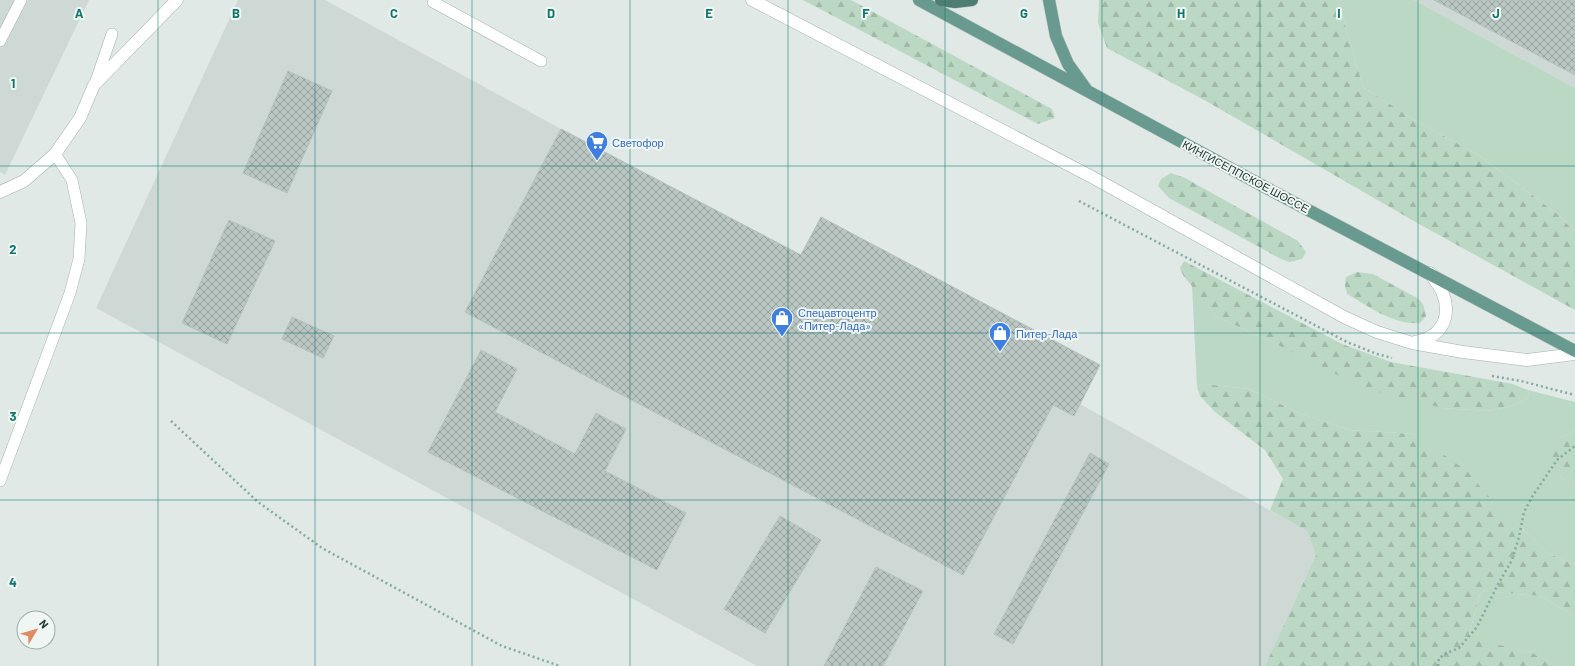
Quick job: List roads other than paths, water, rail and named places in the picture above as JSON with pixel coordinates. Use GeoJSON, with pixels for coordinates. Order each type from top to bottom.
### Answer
{"type":"FeatureCollection","features":[{"type":"Feature","properties":{"kind":"highway"},"geometry":{"type":"LineString","coordinates":[[941,0],[955,2],[972,0]]}},
{"type":"Feature","properties":{"kind":"main road","name":"КИНГИСЕППСКОЕ ШОССЕ"},"geometry":{"type":"LineString","coordinates":[[919,0],[1088,92],[1575,351]]}},
{"type":"Feature","properties":{"kind":"main road"},"geometry":{"type":"LineString","coordinates":[[1049,0],[1056,36],[1068,64],[1088,92]]}},
{"type":"Feature","properties":{"kind":"street"},"geometry":{"type":"LineString","coordinates":[[0,192],[24,181],[55,154],[80,118],[94,85],[177,0]]}},
{"type":"Feature","properties":{"kind":"street"},"geometry":{"type":"LineString","coordinates":[[752,0],[1092,177],[1344,317],[1377,332],[1412,343],[1463,352],[1527,360],[1575,354]]}},
{"type":"Feature","properties":{"kind":"street"},"geometry":{"type":"LineString","coordinates":[[1412,343],[1425,340],[1435,334],[1443,324],[1447,312],[1443,294],[1430,273]]}},
{"type":"Feature","properties":{"kind":"lane"},"geometry":{"type":"LineString","coordinates":[[0,41],[21,0]]}},
{"type":"Feature","properties":{"kind":"lane"},"geometry":{"type":"LineString","coordinates":[[434,0],[433,2],[541,61]]}},
{"type":"Feature","properties":{"kind":"lane"},"geometry":{"type":"LineString","coordinates":[[94,85],[112,34]]}},
{"type":"Feature","properties":{"kind":"lane"},"geometry":{"type":"LineString","coordinates":[[0,481],[70,293],[79,259],[81,223],[72,180],[55,154]]}},
{"type":"Feature","properties":{"kind":"place","name":"Светофор"},"geometry":{"type":"Point","coordinates":[597,162]}},
{"type":"Feature","properties":{"kind":"place","name":"Спецавтоцентр «Питер-Лада»"},"geometry":{"type":"Point","coordinates":[782,338]}},
{"type":"Feature","properties":{"kind":"place","name":"Питер-Лада"},"geometry":{"type":"Point","coordinates":[1000,352]}}]}
